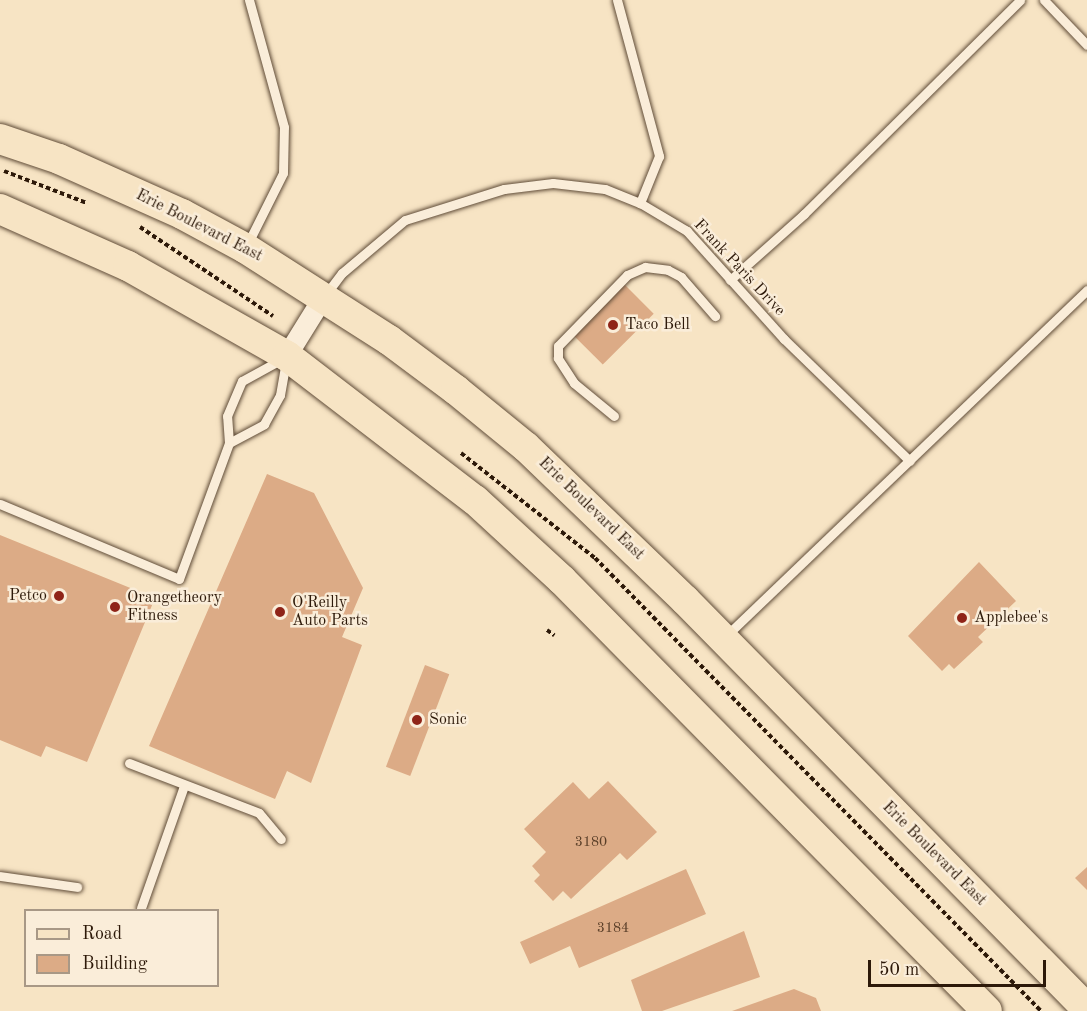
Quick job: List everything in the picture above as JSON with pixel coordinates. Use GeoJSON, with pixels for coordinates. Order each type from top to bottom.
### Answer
{"type":"FeatureCollection","features":[{"type":"Feature","properties":{"kind":"main road","name":"Erie Boulevard East"},"geometry":{"type":"LineString","coordinates":[[0,139],[59,159],[182,214],[245,248],[389,340],[526,447],[722,640],[1087,1009]]}},
{"type":"Feature","properties":{"kind":"main road"},"geometry":{"type":"LineString","coordinates":[[0,209],[128,266],[287,356],[424,459],[562,580],[987,1011]]}},
{"type":"Feature","properties":{"kind":"street"},"geometry":{"type":"LineString","coordinates":[[287,356],[323,298]]}},
{"type":"Feature","properties":{"kind":"lane"},"geometry":{"type":"LineString","coordinates":[[245,248],[283,173],[284,138],[249,0]]}},
{"type":"Feature","properties":{"kind":"lane"},"geometry":{"type":"LineString","coordinates":[[617,0],[659,156],[640,203]]}},
{"type":"Feature","properties":{"kind":"lane"},"geometry":{"type":"LineString","coordinates":[[730,280],[804,214],[1020,0]]}},
{"type":"Feature","properties":{"kind":"lane"},"geometry":{"type":"LineString","coordinates":[[1044,0],[1087,45]]}},
{"type":"Feature","properties":{"kind":"lane","name":"Frank Paris Drive"},"geometry":{"type":"LineString","coordinates":[[323,298],[342,273],[405,220],[504,189],[553,183],[605,189],[640,203],[687,231],[730,280],[910,460]]}},
{"type":"Feature","properties":{"kind":"lane"},"geometry":{"type":"LineString","coordinates":[[614,416],[574,383],[558,358],[563,339],[627,275],[645,267],[668,270],[681,277],[715,316]]}},
{"type":"Feature","properties":{"kind":"lane"},"geometry":{"type":"LineString","coordinates":[[722,640],[1087,290]]}},
{"type":"Feature","properties":{"kind":"lane"},"geometry":{"type":"LineString","coordinates":[[0,504],[179,579],[230,442],[227,416],[242,381],[287,356]]}},
{"type":"Feature","properties":{"kind":"lane"},"geometry":{"type":"LineString","coordinates":[[230,442],[264,424],[280,395],[287,356]]}},
{"type":"Feature","properties":{"kind":"lane"},"geometry":{"type":"LineString","coordinates":[[129,763],[259,813],[281,839]]}},
{"type":"Feature","properties":{"kind":"lane"},"geometry":{"type":"LineString","coordinates":[[141,908],[184,786]]}},
{"type":"Feature","properties":{"kind":"lane"},"geometry":{"type":"LineString","coordinates":[[0,876],[76,887]]}},
{"type":"Feature","properties":{"kind":"path"},"geometry":{"type":"LineString","coordinates":[[548,630],[554,635]]}},
{"type":"Feature","properties":{"kind":"building","name":"Taco Bell"},"geometry":{"type":"Polygon","coordinates":[[[624,284],[654,314],[603,365],[573,335],[624,284]]]}},
{"type":"Feature","properties":{"kind":"building","name":"O'Reilly Auto Parts"},"geometry":{"type":"Polygon","coordinates":[[[267,474],[314,493],[363,588],[342,637],[362,645],[311,783],[287,771],[275,799],[149,746],[267,474]]]}},
{"type":"Feature","properties":{"kind":"building"},"geometry":{"type":"Polygon","coordinates":[[[0,535],[155,598],[87,762],[46,746],[41,757],[0,740],[0,535]]]}},
{"type":"Feature","properties":{"kind":"building","name":"Applebee's"},"geometry":{"type":"Polygon","coordinates":[[[979,562],[1016,601],[978,637],[983,642],[954,669],[949,664],[942,671],[908,636],[979,562]]]}},
{"type":"Feature","properties":{"kind":"building","name":"Sonic"},"geometry":{"type":"Polygon","coordinates":[[[425,665],[449,674],[410,776],[386,767],[425,665]]]}},
{"type":"Feature","properties":{"kind":"building"},"geometry":{"type":"Polygon","coordinates":[[[608,781],[657,832],[627,860],[620,853],[571,899],[563,891],[553,901],[534,881],[540,875],[532,866],[546,852],[524,829],[573,782],[589,799],[608,781]]]}},
{"type":"Feature","properties":{"kind":"building"},"geometry":{"type":"Polygon","coordinates":[[[1087,867],[1087,890],[1075,878],[1087,867]]]}},
{"type":"Feature","properties":{"kind":"building"},"geometry":{"type":"Polygon","coordinates":[[[686,869],[706,914],[579,968],[570,946],[530,964],[520,942],[686,869]]]}},
{"type":"Feature","properties":{"kind":"building"},"geometry":{"type":"Polygon","coordinates":[[[744,931],[760,977],[662,1011],[642,1011],[631,980],[744,931]]]}},
{"type":"Feature","properties":{"kind":"building"},"geometry":{"type":"Polygon","coordinates":[[[794,989],[816,998],[821,1011],[732,1011],[794,989]]]}},
{"type":"Feature","properties":{"kind":"place","name":"Taco Bell"},"geometry":{"type":"Point","coordinates":[613,325]}},
{"type":"Feature","properties":{"kind":"place","name":"Petco"},"geometry":{"type":"Point","coordinates":[59,596]}},
{"type":"Feature","properties":{"kind":"place","name":"Orangetheory Fitness"},"geometry":{"type":"Point","coordinates":[115,607]}},
{"type":"Feature","properties":{"kind":"place","name":"O'Reilly Auto Parts"},"geometry":{"type":"Point","coordinates":[280,612]}},
{"type":"Feature","properties":{"kind":"place","name":"Applebee's"},"geometry":{"type":"Point","coordinates":[962,618]}},
{"type":"Feature","properties":{"kind":"place","name":"Sonic"},"geometry":{"type":"Point","coordinates":[417,720]}}]}
